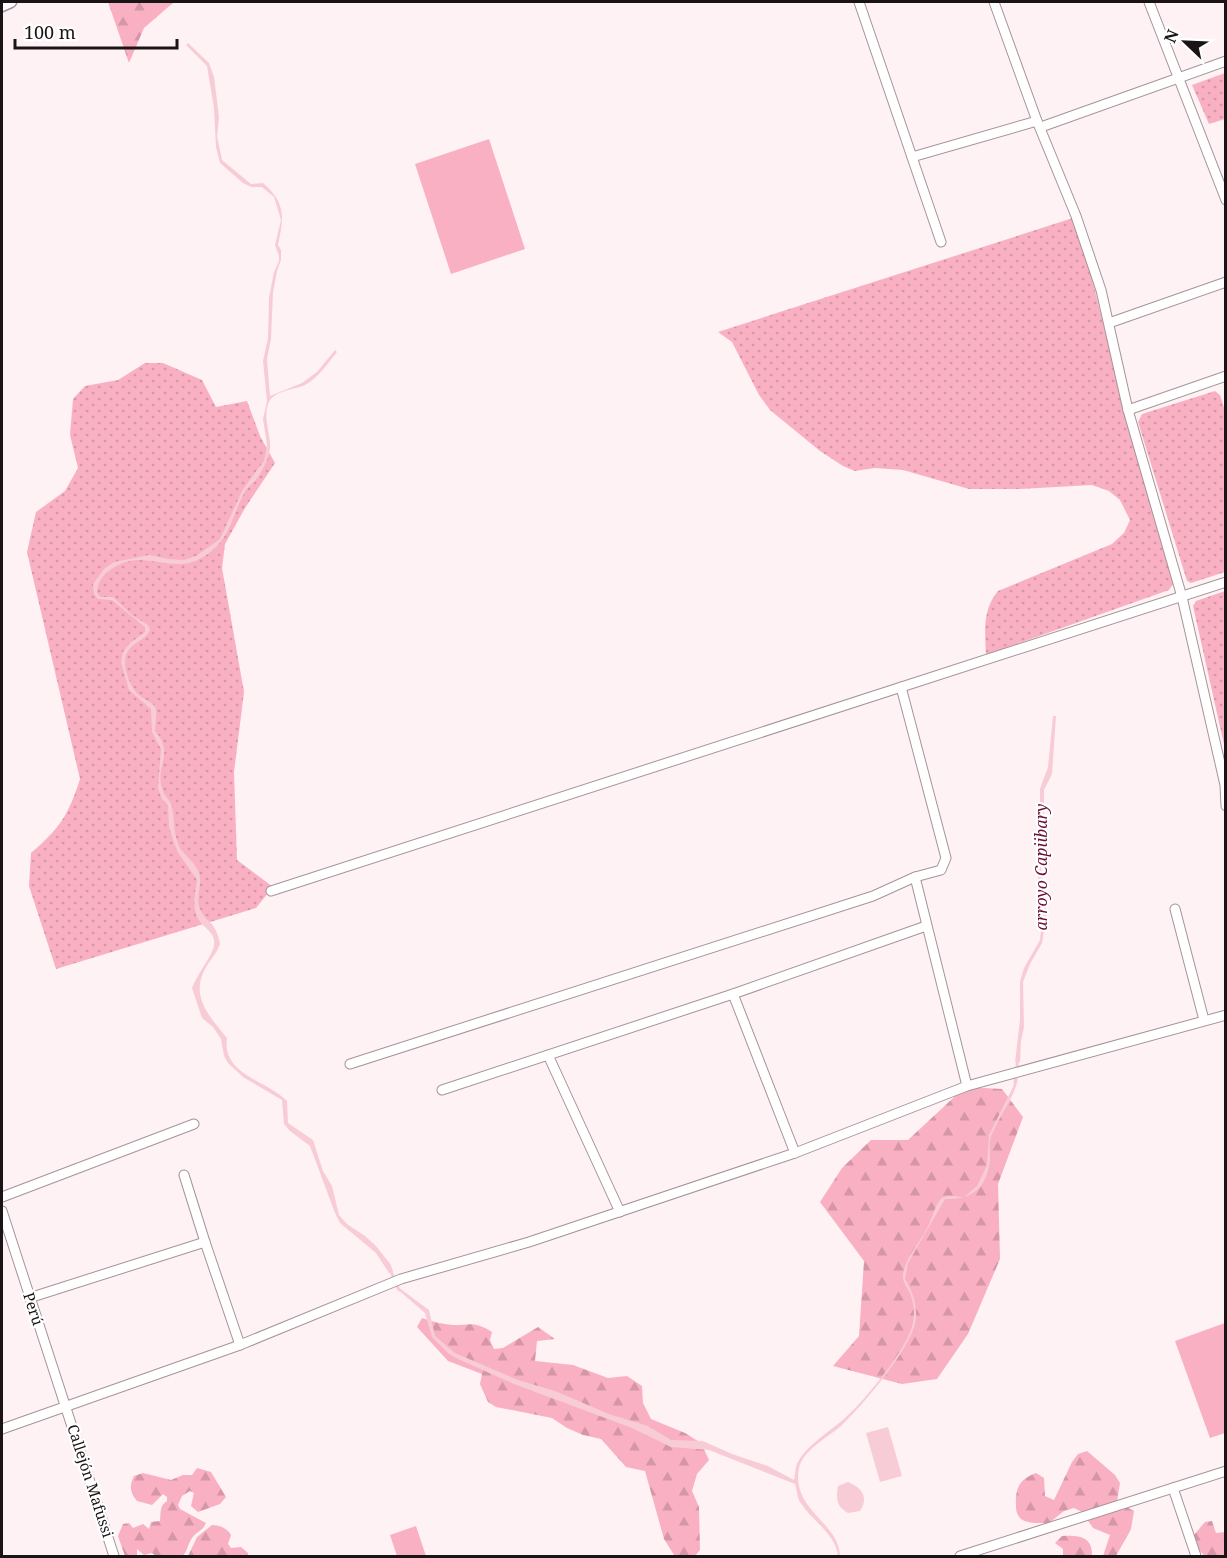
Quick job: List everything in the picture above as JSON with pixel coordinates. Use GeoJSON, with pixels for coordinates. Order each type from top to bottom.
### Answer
{"type":"FeatureCollection","features":[{"type":"Feature","properties":{"kind":"street"},"geometry":{"type":"LineString","coordinates":[[2,6],[11,2]]}},
{"type":"Feature","properties":{"kind":"street"},"geometry":{"type":"LineString","coordinates":[[859,2],[941,243]]}},
{"type":"Feature","properties":{"kind":"street"},"geometry":{"type":"LineString","coordinates":[[994,2],[1076,216],[1101,290],[1128,410],[1182,597],[1225,785],[1226,806]]}},
{"type":"Feature","properties":{"kind":"street"},"geometry":{"type":"LineString","coordinates":[[1149,2],[1226,200]]}},
{"type":"Feature","properties":{"kind":"street"},"geometry":{"type":"LineString","coordinates":[[912,157],[1039,124],[1226,61]]}},
{"type":"Feature","properties":{"kind":"street"},"geometry":{"type":"LineString","coordinates":[[1109,323],[1226,282]]}},
{"type":"Feature","properties":{"kind":"street"},"geometry":{"type":"LineString","coordinates":[[1128,410],[1224,377],[1226,389]]}},
{"type":"Feature","properties":{"kind":"street"},"geometry":{"type":"LineString","coordinates":[[271,891],[1226,582]]}},
{"type":"Feature","properties":{"kind":"street"},"geometry":{"type":"LineString","coordinates":[[350,1064],[873,896],[915,877],[941,870],[946,858],[901,687]]}},
{"type":"Feature","properties":{"kind":"street"},"geometry":{"type":"LineString","coordinates":[[915,877],[967,1086]]}},
{"type":"Feature","properties":{"kind":"street"},"geometry":{"type":"LineString","coordinates":[[1174,909],[1204,1020]]}},
{"type":"Feature","properties":{"kind":"street"},"geometry":{"type":"LineString","coordinates":[[442,1090],[926,926]]}},
{"type":"Feature","properties":{"kind":"street"},"geometry":{"type":"LineString","coordinates":[[733,993],[795,1153]]}},
{"type":"Feature","properties":{"kind":"street"},"geometry":{"type":"LineString","coordinates":[[2,1429],[240,1345],[401,1279],[529,1242],[795,1153],[967,1086],[1226,1015]]}},
{"type":"Feature","properties":{"kind":"street"},"geometry":{"type":"LineString","coordinates":[[548,1055],[620,1212]]}},
{"type":"Feature","properties":{"kind":"street"},"geometry":{"type":"LineString","coordinates":[[2,1197],[194,1124]]}},
{"type":"Feature","properties":{"kind":"street"},"geometry":{"type":"LineString","coordinates":[[184,1175],[240,1345]]}},
{"type":"Feature","properties":{"kind":"street","name":"Perú"},"geometry":{"type":"LineString","coordinates":[[2,1211],[65,1406]]}},
{"type":"Feature","properties":{"kind":"street"},"geometry":{"type":"LineString","coordinates":[[29,1298],[205,1242]]}},
{"type":"Feature","properties":{"kind":"street","name":"Callejón Mafussi"},"geometry":{"type":"LineString","coordinates":[[65,1406],[114,1557]]}},
{"type":"Feature","properties":{"kind":"street"},"geometry":{"type":"LineString","coordinates":[[960,1557],[1226,1471]]}},
{"type":"Feature","properties":{"kind":"street"},"geometry":{"type":"LineString","coordinates":[[1173,1488],[1196,1557]]}},
{"type":"Feature","properties":{"kind":"green space"},"geometry":{"type":"Polygon","coordinates":[[[108,2],[174,2],[144,28],[129,63],[108,2]]]}},
{"type":"Feature","properties":{"kind":"green space"},"geometry":{"type":"Polygon","coordinates":[[[1225,73],[1225,119],[1209,124],[1192,85],[1225,73]]]}},
{"type":"Feature","properties":{"kind":"green space"},"geometry":{"type":"Polygon","coordinates":[[[489,139],[525,249],[451,274],[415,164],[489,139]]]}},
{"type":"Feature","properties":{"kind":"green space"},"geometry":{"type":"Polygon","coordinates":[[[1073,218],[1092,278],[1124,409],[1173,584],[1169,590],[986,655],[987,614],[998,591],[1112,544],[1124,533],[1130,520],[1120,500],[1109,491],[1092,485],[969,489],[903,470],[875,468],[855,471],[843,466],[820,451],[770,410],[759,395],[732,342],[718,332],[1073,218]]]}},
{"type":"Feature","properties":{"kind":"green space"},"geometry":{"type":"Polygon","coordinates":[[[145,363],[163,363],[202,380],[216,407],[247,401],[260,436],[275,463],[245,508],[225,544],[222,568],[244,692],[234,772],[237,860],[273,887],[256,908],[56,969],[29,886],[31,853],[62,820],[80,779],[27,552],[36,512],[65,491],[78,468],[70,435],[73,399],[85,386],[118,380],[145,363]]]}},
{"type":"Feature","properties":{"kind":"green space"},"geometry":{"type":"Polygon","coordinates":[[[1215,391],[1220,395],[1225,411],[1225,572],[1191,583],[1187,581],[1138,422],[1142,414],[1215,391]]]}},
{"type":"Feature","properties":{"kind":"green space"},"geometry":{"type":"Polygon","coordinates":[[[1226,591],[1225,749],[1193,606],[1196,601],[1226,591]]]}},
{"type":"Feature","properties":{"kind":"green space"},"geometry":{"type":"Polygon","coordinates":[[[965,1087],[1002,1089],[1023,1117],[998,1184],[1000,1259],[968,1334],[937,1379],[902,1384],[833,1366],[859,1336],[864,1261],[820,1202],[842,1168],[871,1140],[908,1140],[965,1087]]]}},
{"type":"Feature","properties":{"kind":"green space"},"geometry":{"type":"Polygon","coordinates":[[[422,1318],[442,1324],[473,1324],[485,1328],[492,1332],[490,1340],[494,1349],[503,1348],[538,1327],[555,1339],[537,1341],[535,1361],[573,1365],[608,1378],[627,1376],[642,1386],[643,1403],[651,1419],[685,1433],[701,1443],[709,1460],[697,1474],[692,1491],[699,1507],[700,1550],[695,1556],[674,1555],[664,1539],[645,1471],[626,1467],[601,1439],[583,1435],[552,1418],[496,1407],[488,1402],[480,1384],[482,1374],[448,1361],[417,1327],[422,1318]]]}},
{"type":"Feature","properties":{"kind":"green space"},"geometry":{"type":"Polygon","coordinates":[[[1225,1323],[1225,1433],[1210,1438],[1175,1341],[1225,1323]]]}},
{"type":"Feature","properties":{"kind":"green space"},"geometry":{"type":"Polygon","coordinates":[[[1087,1451],[1115,1475],[1120,1483],[1117,1502],[1134,1511],[1131,1529],[1116,1556],[1103,1556],[1110,1535],[1093,1528],[1082,1512],[1074,1508],[1064,1511],[1049,1523],[1024,1521],[1017,1511],[1017,1490],[1026,1478],[1036,1473],[1044,1478],[1045,1496],[1054,1500],[1072,1462],[1078,1454],[1087,1451]]]}},
{"type":"Feature","properties":{"kind":"green space"},"geometry":{"type":"Polygon","coordinates":[[[197,1468],[211,1472],[226,1497],[220,1504],[198,1512],[191,1506],[194,1493],[190,1491],[182,1496],[178,1505],[180,1509],[206,1523],[192,1538],[183,1556],[156,1556],[152,1553],[144,1555],[137,1549],[137,1556],[125,1556],[118,1536],[123,1524],[129,1523],[133,1528],[143,1524],[149,1529],[151,1522],[160,1521],[162,1507],[167,1501],[167,1497],[163,1494],[152,1505],[137,1501],[131,1489],[134,1476],[143,1473],[171,1480],[183,1475],[192,1475],[197,1468]]]}},
{"type":"Feature","properties":{"kind":"green space"},"geometry":{"type":"Polygon","coordinates":[[[1212,1521],[1216,1533],[1225,1532],[1225,1556],[1205,1556],[1199,1550],[1194,1535],[1205,1522],[1212,1521]]]}},
{"type":"Feature","properties":{"kind":"green space"},"geometry":{"type":"Polygon","coordinates":[[[212,1525],[228,1531],[231,1535],[228,1544],[231,1548],[241,1547],[248,1553],[248,1556],[188,1556],[197,1537],[212,1525]]]}},
{"type":"Feature","properties":{"kind":"green space"},"geometry":{"type":"Polygon","coordinates":[[[416,1526],[426,1556],[397,1556],[390,1535],[416,1526]]]}},
{"type":"Feature","properties":{"kind":"green space"},"geometry":{"type":"Polygon","coordinates":[[[1062,1536],[1083,1538],[1090,1544],[1092,1556],[1063,1556],[1063,1549],[1055,1543],[1062,1536]]]}},
{"type":"Feature","properties":{"kind":"water"},"geometry":{"type":"Polygon","coordinates":[[[188,43],[209,63],[214,77],[219,117],[217,136],[222,160],[251,184],[263,183],[276,197],[281,211],[282,218],[278,245],[281,250],[281,260],[273,293],[271,339],[267,359],[270,396],[302,383],[317,372],[335,350],[337,352],[310,382],[280,393],[269,402],[266,413],[270,442],[268,457],[258,477],[246,490],[219,544],[205,556],[189,563],[140,560],[120,564],[102,577],[97,593],[100,597],[113,597],[132,615],[148,625],[150,630],[145,637],[129,649],[125,664],[130,682],[136,692],[156,709],[155,731],[164,747],[161,783],[171,805],[175,833],[180,848],[196,866],[199,873],[200,909],[214,927],[220,944],[201,979],[201,998],[204,1006],[227,1038],[227,1050],[231,1060],[247,1075],[278,1093],[287,1101],[288,1123],[313,1140],[323,1171],[332,1186],[339,1215],[376,1246],[391,1265],[393,1272],[389,1273],[376,1253],[340,1223],[310,1146],[284,1124],[282,1100],[243,1077],[228,1063],[224,1056],[221,1039],[213,1027],[202,1018],[192,988],[213,949],[214,938],[200,922],[195,912],[197,880],[177,851],[169,827],[168,805],[162,799],[158,788],[161,749],[152,732],[151,709],[129,690],[121,662],[123,652],[129,644],[145,632],[145,627],[112,600],[98,599],[94,594],[93,584],[104,569],[114,562],[149,555],[184,560],[196,556],[220,539],[243,489],[264,461],[267,445],[263,419],[267,401],[263,361],[268,338],[269,298],[274,272],[279,261],[275,245],[281,220],[274,197],[262,187],[251,187],[243,183],[220,163],[216,147],[214,108],[207,66],[186,45],[188,43]]]}},
{"type":"Feature","properties":{"kind":"water"},"geometry":{"type":"Polygon","coordinates":[[[1053,716],[1056,716],[1052,774],[1044,790],[1041,868],[1046,895],[1046,919],[1042,943],[1023,982],[1024,1027],[1020,1062],[1015,1062],[1020,1020],[1020,982],[1024,968],[1040,940],[1042,899],[1037,872],[1040,846],[1040,789],[1048,767],[1053,716]]]}},
{"type":"Feature","properties":{"kind":"water"},"geometry":{"type":"Polygon","coordinates":[[[1015,1079],[1018,1079],[991,1138],[987,1175],[979,1188],[965,1196],[977,1186],[987,1165],[989,1135],[1015,1079]]]}},
{"type":"Feature","properties":{"kind":"water"},"geometry":{"type":"Polygon","coordinates":[[[947,1196],[963,1197],[945,1199],[908,1263],[905,1279],[914,1297],[916,1318],[913,1330],[897,1359],[861,1405],[841,1426],[810,1450],[801,1462],[798,1482],[802,1495],[832,1534],[838,1544],[840,1556],[828,1534],[800,1502],[795,1484],[709,1450],[671,1447],[632,1428],[514,1384],[458,1359],[449,1354],[432,1337],[425,1313],[396,1288],[398,1287],[429,1310],[435,1336],[455,1353],[518,1380],[555,1391],[609,1414],[648,1426],[671,1440],[703,1441],[768,1466],[794,1480],[799,1460],[818,1439],[841,1421],[873,1388],[905,1342],[914,1318],[914,1310],[903,1278],[904,1268],[927,1229],[940,1200],[947,1196]]]}},
{"type":"Feature","properties":{"kind":"water"},"geometry":{"type":"Polygon","coordinates":[[[888,1427],[902,1476],[880,1482],[866,1433],[888,1427]]]}},
{"type":"Feature","properties":{"kind":"water"},"geometry":{"type":"Polygon","coordinates":[[[848,1482],[863,1494],[864,1501],[860,1511],[848,1513],[841,1508],[838,1502],[838,1486],[848,1482]]]}},
{"type":"Feature","properties":{"kind":"waterway","name":"arroyo Capiibary"},"geometry":{"type":"LineString","coordinates":[[1015,1082],[1018,1058]]}},
{"type":"Feature","properties":{"kind":"waterway"},"geometry":{"type":"LineString","coordinates":[[390,1269],[399,1290]]}}]}
